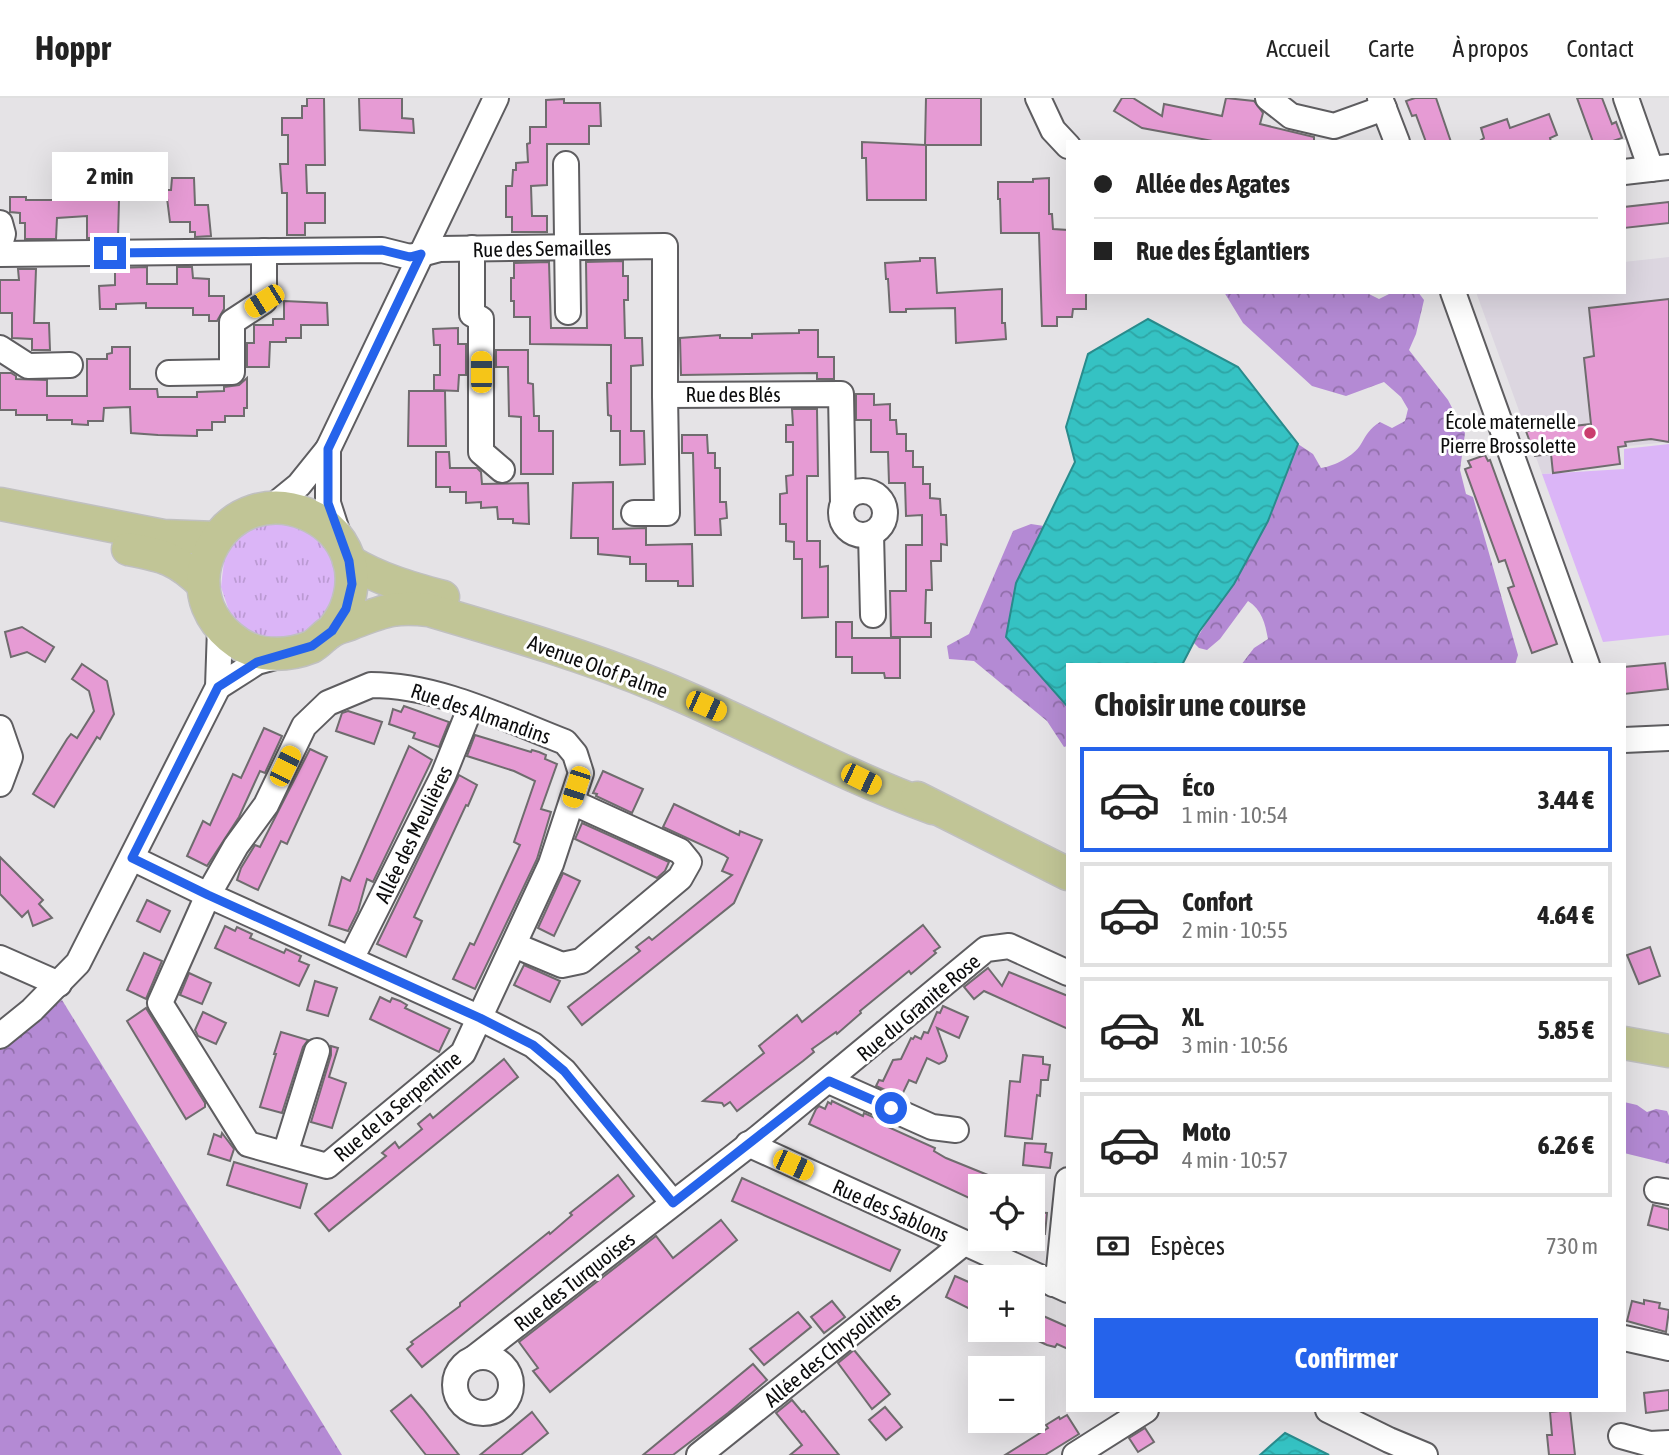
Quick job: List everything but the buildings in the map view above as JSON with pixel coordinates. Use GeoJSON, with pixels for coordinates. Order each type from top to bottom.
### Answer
{"type":"FeatureCollection","features":[{"type":"Feature","properties":{"kind":"main road"},"geometry":{"type":"LineString","coordinates":[[0,503],[163,536],[216,538],[206,561],[203,584],[208,607],[220,628],[238,643],[261,653],[287,654]]}},
{"type":"Feature","properties":{"kind":"main road","name":"Avenue Olof Palme"},"geometry":{"type":"LineString","coordinates":[[216,538],[234,520],[256,509],[281,506],[305,512],[325,523],[345,551],[366,571],[402,586],[510,615],[597,644],[706,686],[797,730],[933,808],[1066,873]]}},
{"type":"Feature","properties":{"kind":"main road"},"geometry":{"type":"LineString","coordinates":[[0,522],[160,555],[182,565],[203,584]]}},
{"type":"Feature","properties":{"kind":"main road"},"geometry":{"type":"LineString","coordinates":[[332,631],[346,609],[352,584],[345,551]]}},
{"type":"Feature","properties":{"kind":"main road","name":"Avenue Olof Palme"},"geometry":{"type":"LineString","coordinates":[[287,654],[312,646],[332,631],[372,614],[407,607],[429,610],[597,663],[660,687],[741,722],[880,789],[933,808]]}},
{"type":"Feature","properties":{"kind":"main road"},"geometry":{"type":"LineString","coordinates":[[1626,1043],[1669,1051]]}},
{"type":"Feature","properties":{"kind":"main road"},"geometry":{"type":"LineString","coordinates":[[1626,1060],[1669,1065]]}},
{"type":"Feature","properties":{"kind":"street"},"geometry":{"type":"LineString","coordinates":[[272,507],[299,485],[328,449],[496,98]]}},
{"type":"Feature","properties":{"kind":"street"},"geometry":{"type":"LineString","coordinates":[[1038,98],[1054,130],[1066,144]]}},
{"type":"Feature","properties":{"kind":"street"},"geometry":{"type":"LineString","coordinates":[[1268,98],[1291,116],[1334,126],[1382,103],[1396,140]]}},
{"type":"Feature","properties":{"kind":"street"},"geometry":{"type":"LineString","coordinates":[[1626,98],[1660,168],[1626,172]]}},
{"type":"Feature","properties":{"kind":"street"},"geometry":{"type":"LineString","coordinates":[[566,164],[568,312]]}},
{"type":"Feature","properties":{"kind":"street"},"geometry":{"type":"LineString","coordinates":[[0,223],[3,234],[0,245]]}},
{"type":"Feature","properties":{"kind":"street","name":"Rue des Semailles"},"geometry":{"type":"LineString","coordinates":[[0,254],[382,250],[410,257],[440,249],[665,246]]}},
{"type":"Feature","properties":{"kind":"street","name":"Rue des Blés"},"geometry":{"type":"LineString","coordinates":[[665,246],[665,395],[841,394],[841,518],[844,525],[856,534],[871,534]]}},
{"type":"Feature","properties":{"kind":"street"},"geometry":{"type":"LineString","coordinates":[[472,248],[472,314],[481,318],[481,452],[502,470]]}},
{"type":"Feature","properties":{"kind":"street"},"geometry":{"type":"LineString","coordinates":[[169,373],[232,372],[232,322],[264,301],[264,251]]}},
{"type":"Feature","properties":{"kind":"street"},"geometry":{"type":"LineString","coordinates":[[1453,294],[1586,663]]}},
{"type":"Feature","properties":{"kind":"street"},"geometry":{"type":"LineString","coordinates":[[0,348],[28,366],[70,365]]}},
{"type":"Feature","properties":{"kind":"street"},"geometry":{"type":"LineString","coordinates":[[634,513],[667,513],[665,395]]}},
{"type":"Feature","properties":{"kind":"street"},"geometry":{"type":"LineString","coordinates":[[328,449],[328,503],[345,551]]}},
{"type":"Feature","properties":{"kind":"street"},"geometry":{"type":"LineString","coordinates":[[843,503],[847,496],[860,490],[868,490],[880,497],[886,511],[882,525],[871,534],[873,615]]}},
{"type":"Feature","properties":{"kind":"street"},"geometry":{"type":"LineString","coordinates":[[0,1036],[33,1010],[78,963],[218,687],[220,628]]}},
{"type":"Feature","properties":{"kind":"street"},"geometry":{"type":"LineString","coordinates":[[218,687],[257,662],[287,654]]}},
{"type":"Feature","properties":{"kind":"street","name":"Rue des Almandins"},"geometry":{"type":"LineString","coordinates":[[208,895],[236,846],[266,805],[304,726],[328,702],[371,685],[410,688],[471,706],[565,742],[575,754],[581,773],[551,864],[480,1018]]}},
{"type":"Feature","properties":{"kind":"street","name":"Allée des Meulières"},"geometry":{"type":"LineString","coordinates":[[351,959],[443,776],[471,706]]}},
{"type":"Feature","properties":{"kind":"street"},"geometry":{"type":"LineString","coordinates":[[0,728],[10,757],[0,784]]}},
{"type":"Feature","properties":{"kind":"street"},"geometry":{"type":"LineString","coordinates":[[1626,740],[1669,738]]}},
{"type":"Feature","properties":{"kind":"street"},"geometry":{"type":"LineString","coordinates":[[514,944],[562,965],[582,961],[680,878],[689,862],[680,851],[572,802]]}},
{"type":"Feature","properties":{"kind":"street"},"geometry":{"type":"LineString","coordinates":[[132,858],[533,1045],[564,1071],[673,1203],[748,1144]]}},
{"type":"Feature","properties":{"kind":"street","name":"Rue de la Serpentine"},"geometry":{"type":"LineString","coordinates":[[208,895],[160,1003],[248,1144],[327,1166],[463,1053],[480,1018]]}},
{"type":"Feature","properties":{"kind":"street","name":"Rue du Granite Rose"},"geometry":{"type":"LineString","coordinates":[[748,1144],[829,1081],[986,949],[1009,946],[1066,973]]}},
{"type":"Feature","properties":{"kind":"street"},"geometry":{"type":"LineString","coordinates":[[0,958],[59,984]]}},
{"type":"Feature","properties":{"kind":"street"},"geometry":{"type":"LineString","coordinates":[[285,1154],[317,1051]]}},
{"type":"Feature","properties":{"kind":"street"},"geometry":{"type":"LineString","coordinates":[[829,1081],[932,1127],[956,1130]]}},
{"type":"Feature","properties":{"kind":"street","name":"Rue des Sablons"},"geometry":{"type":"LineString","coordinates":[[748,1144],[1060,1287]]}},
{"type":"Feature","properties":{"kind":"street"},"geometry":{"type":"LineString","coordinates":[[1060,1287],[1059,1269],[1066,1200]]}},
{"type":"Feature","properties":{"kind":"street","name":"Rue des Turquoises"},"geometry":{"type":"LineString","coordinates":[[474,1358],[673,1203]]}},
{"type":"Feature","properties":{"kind":"street","name":"Allée des Chrysolithes"},"geometry":{"type":"LineString","coordinates":[[699,1455],[814,1380],[964,1243]]}},
{"type":"Feature","properties":{"kind":"street"},"geometry":{"type":"LineString","coordinates":[[1626,1338],[1669,1348]]}},
{"type":"Feature","properties":{"kind":"street"},"geometry":{"type":"LineString","coordinates":[[1075,1455],[1143,1412]]}},
{"type":"Feature","properties":{"kind":"street"},"geometry":{"type":"LineString","coordinates":[[1332,1412],[1426,1455]]}},
{"type":"Feature","properties":{"kind":"street"},"geometry":{"type":"LineString","coordinates":[[1622,1436],[1650,1444],[1669,1443]]}},
{"type":"Feature","properties":{"kind":"shaded area"},"geometry":{"type":"Polygon","coordinates":[[[1669,257],[1669,442],[1618,447],[1620,464],[1542,474],[1477,294],[1626,294],[1626,262],[1669,257]]]}},
{"type":"Feature","properties":{"kind":"green space"},"geometry":{"type":"Polygon","coordinates":[[[1225,294],[1369,294],[1379,299],[1389,294],[1420,294],[1424,300],[1416,334],[1409,350],[1448,400],[1465,433],[1460,470],[1466,494],[1473,497],[1518,655],[1516,663],[1243,663],[1254,648],[1268,639],[1262,617],[1257,608],[1248,601],[1220,639],[1207,650],[1194,643],[1269,520],[1298,444],[1313,454],[1321,468],[1332,465],[1354,453],[1371,429],[1380,422],[1392,428],[1405,421],[1408,409],[1401,397],[1384,382],[1346,396],[1312,386],[1243,323],[1225,294]]]}},
{"type":"Feature","properties":{"kind":"green space"},"geometry":{"type":"Polygon","coordinates":[[[1669,444],[1669,635],[1603,642],[1542,474],[1624,469],[1624,449],[1669,444]]]}},
{"type":"Feature","properties":{"kind":"green space"},"geometry":{"type":"Polygon","coordinates":[[[258,522],[310,522],[347,573],[321,631],[271,641],[247,631],[229,611],[221,587],[224,561],[237,538],[258,522]]]}},
{"type":"Feature","properties":{"kind":"green space"},"geometry":{"type":"Polygon","coordinates":[[[1031,524],[1044,526],[1016,583],[1006,637],[1066,705],[1064,747],[1047,721],[974,661],[949,659],[947,646],[969,634],[1013,531],[1031,524]]]}},
{"type":"Feature","properties":{"kind":"green space"},"geometry":{"type":"Polygon","coordinates":[[[62,1000],[342,1455],[0,1455],[0,1050],[62,1000]]]}},
{"type":"Feature","properties":{"kind":"green space"},"geometry":{"type":"Polygon","coordinates":[[[1626,1102],[1637,1105],[1647,1112],[1656,1109],[1667,1111],[1669,1164],[1626,1153],[1626,1102]]]}},
{"type":"Feature","properties":{"kind":"water"},"geometry":{"type":"Polygon","coordinates":[[[1148,319],[1238,367],[1298,444],[1268,521],[1234,584],[1199,632],[1183,663],[1066,663],[1066,705],[1006,637],[1016,583],[1075,462],[1066,427],[1088,354],[1148,319]]]}},
{"type":"Feature","properties":{"kind":"water"},"geometry":{"type":"Polygon","coordinates":[[[1285,1433],[1329,1455],[1260,1455],[1285,1433]]]}},
{"type":"Feature","properties":{"kind":"place","name":"École maternelle Pierre Brossolette"},"geometry":{"type":"Point","coordinates":[1590,433]}},
{"type":"Feature","properties":{"kind":"route"},"geometry":{"type":"LineString","coordinates":[[110,253],[382,250],[410,257],[421,254],[328,449],[328,503],[349,561],[352,584],[346,609],[332,631],[312,646],[257,662],[218,687],[132,858],[533,1045],[564,1071],[673,1203],[829,1081],[891,1108]]}}]}
